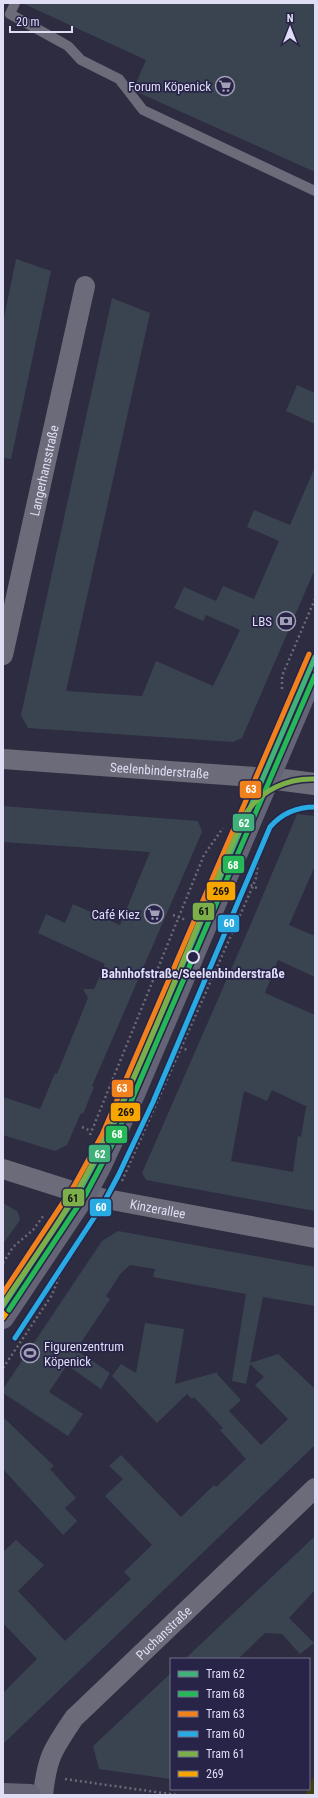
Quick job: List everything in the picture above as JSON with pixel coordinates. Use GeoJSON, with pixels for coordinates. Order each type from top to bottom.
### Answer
{"type":"FeatureCollection","features":[{"type":"Feature","properties":{"kind":"main road"},"geometry":{"type":"LineString","coordinates":[[3,1318],[85,1195],[100,1167],[135,1092],[315,670]]}},
{"type":"Feature","properties":{"kind":"main road"},"geometry":{"type":"LineString","coordinates":[[3,1794],[30,1795]]}},
{"type":"Feature","properties":{"kind":"street","name":"Langerhansstraße"},"geometry":{"type":"LineString","coordinates":[[3,655],[85,286]]}},
{"type":"Feature","properties":{"kind":"street","name":"Seelenbinderstraße"},"geometry":{"type":"LineString","coordinates":[[3,758],[268,778],[315,784]]}},
{"type":"Feature","properties":{"kind":"street","name":"Kinzerallee"},"geometry":{"type":"LineString","coordinates":[[3,1169],[85,1195],[315,1238]]}},
{"type":"Feature","properties":{"kind":"street","name":"Puchanstraße"},"geometry":{"type":"LineString","coordinates":[[43,1795],[47,1767],[54,1747],[74,1718],[315,1488]]}},
{"type":"Feature","properties":{"kind":"lane"},"geometry":{"type":"LineString","coordinates":[[15,3],[10,14],[68,46],[81,60],[119,79],[143,110],[315,191]]}},
{"type":"Feature","properties":{"kind":"path"},"geometry":{"type":"LineString","coordinates":[[282,676],[315,598]]}},
{"type":"Feature","properties":{"kind":"path"},"geometry":{"type":"LineString","coordinates":[[88,1141],[204,855],[225,823]]}},
{"type":"Feature","properties":{"kind":"path"},"geometry":{"type":"LineString","coordinates":[[108,1200],[127,1173],[183,1041],[201,1007],[254,886],[258,855]]}},
{"type":"Feature","properties":{"kind":"path"},"geometry":{"type":"LineString","coordinates":[[246,883],[258,889]]}},
{"type":"Feature","properties":{"kind":"path"},"geometry":{"type":"LineString","coordinates":[[173,915],[186,920]]}},
{"type":"Feature","properties":{"kind":"path"},"geometry":{"type":"LineString","coordinates":[[3,1263],[13,1247],[34,1230],[62,1188]]}},
{"type":"Feature","properties":{"kind":"path"},"geometry":{"type":"LineString","coordinates":[[3,1368],[52,1295],[62,1270]]}},
{"type":"Feature","properties":{"kind":"path"},"geometry":{"type":"LineString","coordinates":[[93,1783],[177,1795]]}},
{"type":"Feature","properties":{"kind":"shaded area"},"geometry":{"type":"Polygon","coordinates":[[[315,1774],[315,1795],[305,1795],[307,1790],[310,1790],[310,1784],[315,1774]]]}},
{"type":"Feature","properties":{"kind":"building","name":"Forum Köpenick"},"geometry":{"type":"Polygon","coordinates":[[[22,3],[315,3],[315,172],[137,92],[134,88],[146,60],[22,3]]]}},
{"type":"Feature","properties":{"kind":"building"},"geometry":{"type":"Polygon","coordinates":[[[16,259],[51,271],[11,459],[3,458],[3,323],[16,259]]]}},
{"type":"Feature","properties":{"kind":"building"},"geometry":{"type":"Polygon","coordinates":[[[112,298],[150,313],[66,691],[142,696],[156,661],[213,686],[240,630],[206,615],[203,621],[174,608],[184,587],[216,601],[223,586],[254,599],[279,541],[247,527],[254,510],[290,525],[315,467],[315,569],[242,738],[233,742],[28,728],[21,715],[112,298]]]}},
{"type":"Feature","properties":{"kind":"building"},"geometry":{"type":"Polygon","coordinates":[[[297,385],[315,393],[315,424],[286,411],[297,385]]]}},
{"type":"Feature","properties":{"kind":"building"},"geometry":{"type":"Polygon","coordinates":[[[3,806],[198,821],[202,832],[92,1086],[94,1087],[83,1114],[81,1113],[67,1145],[55,1151],[3,1135],[3,1097],[40,1109],[55,1073],[57,1074],[88,998],[83,989],[94,989],[105,964],[38,933],[46,914],[65,923],[73,904],[120,925],[150,852],[3,842],[3,806]]]}},
{"type":"Feature","properties":{"kind":"building"},"geometry":{"type":"Polygon","coordinates":[[[297,814],[315,816],[315,866],[289,925],[315,936],[315,977],[278,960],[265,993],[315,1015],[315,1211],[146,1180],[142,1173],[250,926],[297,814]],[[272,1090],[267,1101],[244,1091],[231,1161],[293,1172],[298,1136],[301,1137],[306,1107],[308,1107],[272,1090]]]}},
{"type":"Feature","properties":{"kind":"building"},"geometry":{"type":"Polygon","coordinates":[[[3,1203],[18,1212],[20,1220],[3,1244],[3,1203]]]}},
{"type":"Feature","properties":{"kind":"building"},"geometry":{"type":"Polygon","coordinates":[[[118,1231],[315,1267],[315,1306],[263,1297],[250,1363],[278,1354],[315,1389],[315,1445],[3,1744],[3,1693],[37,1659],[3,1623],[3,1552],[16,1540],[44,1565],[18,1591],[65,1641],[131,1579],[124,1572],[152,1545],[105,1496],[123,1479],[109,1466],[121,1455],[181,1517],[214,1485],[216,1487],[246,1459],[220,1430],[223,1428],[194,1397],[192,1399],[187,1394],[157,1423],[112,1376],[121,1364],[136,1373],[145,1323],[184,1329],[175,1384],[218,1372],[217,1374],[241,1400],[229,1411],[261,1445],[288,1419],[255,1385],[264,1377],[250,1364],[246,1384],[232,1381],[246,1294],[153,1277],[155,1269],[130,1265],[121,1273],[106,1296],[110,1299],[76,1350],[110,1373],[101,1389],[67,1365],[49,1392],[83,1414],[68,1436],[3,1393],[3,1389],[102,1241],[118,1231]]]}},
{"type":"Feature","properties":{"kind":"building"},"geometry":{"type":"Polygon","coordinates":[[[3,1417],[54,1466],[50,1469],[76,1498],[65,1508],[77,1521],[63,1535],[3,1469],[3,1417]]]}},
{"type":"Feature","properties":{"kind":"building"},"geometry":{"type":"Polygon","coordinates":[[[315,1536],[315,1590],[289,1618],[314,1643],[300,1654],[282,1634],[265,1633],[239,1658],[186,1658],[315,1536]]]}},
{"type":"Feature","properties":{"kind":"building"},"geometry":{"type":"Polygon","coordinates":[[[170,1674],[170,1779],[99,1769],[93,1746],[170,1674]]]}},
{"type":"Feature","properties":{"kind":"tram line","name":"63"},"geometry":{"type":"LineString","coordinates":[[3,1293],[74,1186],[102,1135],[309,654]]}},
{"type":"Feature","properties":{"kind":"tram line","name":"62"},"geometry":{"type":"LineString","coordinates":[[3,1306],[80,1190],[108,1138],[315,657]]}},
{"type":"Feature","properties":{"kind":"tram line","name":"68"},"geometry":{"type":"LineString","coordinates":[[9,1310],[86,1194],[114,1141],[315,675]]}},
{"type":"Feature","properties":{"kind":"tram line","name":"61"},"geometry":{"type":"LineString","coordinates":[[3,1304],[72,1200],[92,1164],[134,1078],[246,813],[260,798],[276,787],[285,783],[305,779],[315,779]]}},
{"type":"Feature","properties":{"kind":"tram line","name":"60"},"geometry":{"type":"LineString","coordinates":[[15,1338],[103,1204],[118,1176],[153,1102],[270,827],[279,818],[290,812],[302,808],[315,807]]}},
{"type":"Feature","properties":{"kind":"transit line","name":"269"},"geometry":{"type":"LineString","coordinates":[[3,1318],[85,1195],[100,1167],[135,1092],[315,670]]}},
{"type":"Feature","properties":{"kind":"place","name":"Forum Köpenick"},"geometry":{"type":"Point","coordinates":[225,86]}},
{"type":"Feature","properties":{"kind":"place","name":"LBS"},"geometry":{"type":"Point","coordinates":[286,621]}},
{"type":"Feature","properties":{"kind":"place","name":"Café Kiez"},"geometry":{"type":"Point","coordinates":[154,914]}},
{"type":"Feature","properties":{"kind":"place","name":"Bahnhofstraße/Seelenbinderstraße"},"geometry":{"type":"Point","coordinates":[193,957]}},
{"type":"Feature","properties":{"kind":"place","name":"Figurenzentrum Köpenick"},"geometry":{"type":"Point","coordinates":[30,1353]}}]}
